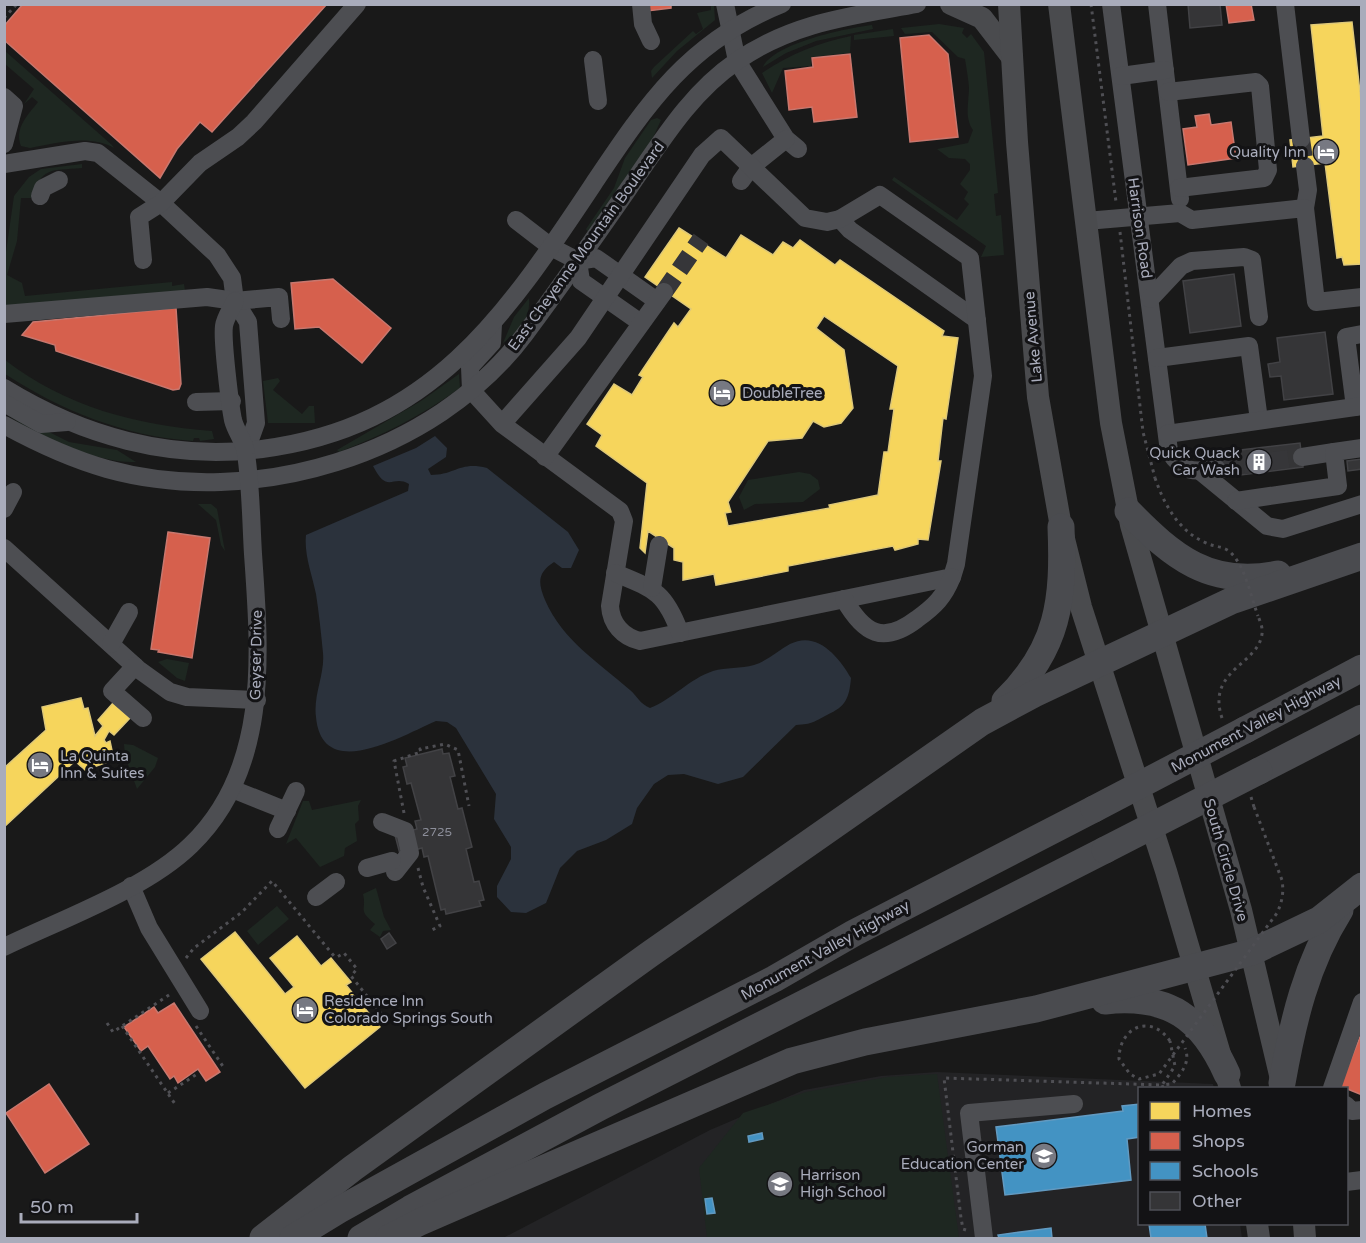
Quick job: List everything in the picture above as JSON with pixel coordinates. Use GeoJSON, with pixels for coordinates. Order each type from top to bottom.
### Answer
{"type":"FeatureCollection","features":[{"type":"Feature","properties":{"kind":"highway"},"geometry":{"type":"LineString","coordinates":[[1128,511],[1182,560],[1222,576],[1267,576],[1362,556]]}},
{"type":"Feature","properties":{"kind":"highway"},"geometry":{"type":"LineString","coordinates":[[982,722],[1027,679],[1044,651],[1054,624],[1063,577],[1061,527]]}},
{"type":"Feature","properties":{"kind":"highway"},"geometry":{"type":"LineString","coordinates":[[263,1239],[353,1168],[650,954],[982,722],[1034,694],[1231,601],[1362,556]]}},
{"type":"Feature","properties":{"kind":"highway","name":"Monument Valley Highway"},"geometry":{"type":"LineString","coordinates":[[293,1239],[339,1210],[545,1096],[774,979],[854,933],[1362,668]]}},
{"type":"Feature","properties":{"kind":"highway"},"geometry":{"type":"LineString","coordinates":[[361,1239],[410,1209],[600,1107],[1362,718]]}},
{"type":"Feature","properties":{"kind":"highway"},"geometry":{"type":"LineString","coordinates":[[388,1239],[430,1217],[792,1061],[865,1042],[1036,1009],[1252,952],[1305,928],[1355,892]]}},
{"type":"Feature","properties":{"kind":"highway"},"geometry":{"type":"LineString","coordinates":[[1282,1086],[1293,1022],[1305,982],[1325,935],[1355,892]]}},
{"type":"Feature","properties":{"kind":"highway"},"geometry":{"type":"LineString","coordinates":[[1036,1009],[1116,1000],[1136,1000],[1170,1008],[1190,1018],[1205,1033],[1214,1046],[1228,1081]]}},
{"type":"Feature","properties":{"kind":"main road"},"geometry":{"type":"LineString","coordinates":[[951,4],[982,18],[1012,58]]}},
{"type":"Feature","properties":{"kind":"main road","name":"Lake Avenue"},"geometry":{"type":"LineString","coordinates":[[1009,4],[1038,397],[1061,527],[1099,664]]}},
{"type":"Feature","properties":{"kind":"main road"},"geometry":{"type":"LineString","coordinates":[[1059,4],[1111,423],[1128,511],[1161,634]]}},
{"type":"Feature","properties":{"kind":"main road","name":"South Circle Drive"},"geometry":{"type":"LineString","coordinates":[[1161,634],[1252,952],[1282,1086]]}},
{"type":"Feature","properties":{"kind":"main road"},"geometry":{"type":"LineString","coordinates":[[1099,664],[1166,871],[1193,969],[1228,1081]]}},
{"type":"Feature","properties":{"kind":"street"},"geometry":{"type":"LineString","coordinates":[[143,260],[139,217],[161,203],[200,163],[238,137],[254,122],[357,4]]}},
{"type":"Feature","properties":{"kind":"street"},"geometry":{"type":"LineString","coordinates":[[641,4],[643,24],[651,41]]}},
{"type":"Feature","properties":{"kind":"street"},"geometry":{"type":"LineString","coordinates":[[725,4],[737,61],[792,144],[746,174]]}},
{"type":"Feature","properties":{"kind":"street","name":"East Cheyenne Mountain Boulevard"},"geometry":{"type":"LineString","coordinates":[[4,388],[69,422],[98,434],[157,447],[216,453],[282,447],[339,431],[387,409],[434,380],[493,324],[515,299],[642,110],[679,71],[730,31],[782,4]]}},
{"type":"Feature","properties":{"kind":"street","name":"East Cheyenne Mountain Boulevard"},"geometry":{"type":"LineString","coordinates":[[4,424],[68,456],[136,476],[204,481],[248,478],[308,471],[360,455],[419,426],[471,390],[511,353],[578,261],[675,120],[705,88],[737,61],[809,26],[834,18],[917,4]]}},
{"type":"Feature","properties":{"kind":"street","name":"Harrison Road"},"geometry":{"type":"LineString","coordinates":[[1112,4],[1168,442]]}},
{"type":"Feature","properties":{"kind":"street"},"geometry":{"type":"LineString","coordinates":[[1157,4],[1179,188],[1179,213]]}},
{"type":"Feature","properties":{"kind":"street"},"geometry":{"type":"LineString","coordinates":[[1285,4],[1301,139]]}},
{"type":"Feature","properties":{"kind":"street"},"geometry":{"type":"LineString","coordinates":[[593,60],[598,101]]}},
{"type":"Feature","properties":{"kind":"street"},"geometry":{"type":"LineString","coordinates":[[1120,75],[1165,70]]}},
{"type":"Feature","properties":{"kind":"street"},"geometry":{"type":"LineString","coordinates":[[1168,92],[1256,82],[1260,86],[1268,170],[1264,178],[1179,188]]}},
{"type":"Feature","properties":{"kind":"street"},"geometry":{"type":"LineString","coordinates":[[4,97],[14,106],[4,144]]}},
{"type":"Feature","properties":{"kind":"street"},"geometry":{"type":"LineString","coordinates":[[502,424],[578,338],[702,155],[721,138],[746,174],[805,218],[827,222],[840,219],[880,195],[970,258],[983,376],[956,564],[945,595],[936,606],[901,631],[889,635],[864,627],[844,599]]}},
{"type":"Feature","properties":{"kind":"street"},"geometry":{"type":"LineString","coordinates":[[4,164],[85,151],[98,153],[161,203],[227,266],[232,278],[235,301],[248,322],[255,423],[246,451]]}},
{"type":"Feature","properties":{"kind":"street"},"geometry":{"type":"LineString","coordinates":[[1305,166],[1308,190],[1305,208],[1316,302],[1362,297]]}},
{"type":"Feature","properties":{"kind":"street"},"geometry":{"type":"LineString","coordinates":[[40,196],[43,188],[59,180]]}},
{"type":"Feature","properties":{"kind":"street"},"geometry":{"type":"LineString","coordinates":[[1086,222],[1179,213],[1192,220],[1305,208]]}},
{"type":"Feature","properties":{"kind":"street"},"geometry":{"type":"LineString","coordinates":[[840,219],[850,230],[977,320]]}},
{"type":"Feature","properties":{"kind":"street"},"geometry":{"type":"LineString","coordinates":[[516,220],[551,247],[578,261],[596,258],[620,275],[661,297],[545,457]]}},
{"type":"Feature","properties":{"kind":"street"},"geometry":{"type":"LineString","coordinates":[[1150,299],[1181,266],[1192,261],[1244,257],[1252,260],[1259,317]]}},
{"type":"Feature","properties":{"kind":"street"},"geometry":{"type":"LineString","coordinates":[[578,261],[581,281],[641,323]]}},
{"type":"Feature","properties":{"kind":"street"},"geometry":{"type":"LineString","coordinates":[[4,314],[207,297],[235,301],[279,297],[281,319]]}},
{"type":"Feature","properties":{"kind":"street"},"geometry":{"type":"LineString","coordinates":[[235,301],[224,325],[234,421],[246,451]]}},
{"type":"Feature","properties":{"kind":"street"},"geometry":{"type":"LineString","coordinates":[[493,324],[492,343],[470,367],[471,390],[502,424],[620,511],[624,521],[609,606],[610,616],[630,639],[640,641],[952,577]]}},
{"type":"Feature","properties":{"kind":"street"},"geometry":{"type":"LineString","coordinates":[[1362,334],[1346,337],[1358,407],[1259,420],[1168,442],[1178,465],[1208,470],[1236,501],[1267,526],[1283,529],[1362,504]]}},
{"type":"Feature","properties":{"kind":"street"},"geometry":{"type":"LineString","coordinates":[[1157,358],[1249,346],[1259,420]]}},
{"type":"Feature","properties":{"kind":"street"},"geometry":{"type":"LineString","coordinates":[[196,402],[232,400]]}},
{"type":"Feature","properties":{"kind":"street","name":"East Cheyenne Mountain Boulevard"},"geometry":{"type":"LineString","coordinates":[[4,403],[41,424],[69,422]]}},
{"type":"Feature","properties":{"kind":"street"},"geometry":{"type":"LineString","coordinates":[[1302,457],[1362,448]]}},
{"type":"Feature","properties":{"kind":"street","name":"Geyser Drive"},"geometry":{"type":"LineString","coordinates":[[4,947],[131,886],[172,861],[191,845],[225,805],[244,758],[257,700],[259,642],[246,451]]}},
{"type":"Feature","properties":{"kind":"street"},"geometry":{"type":"LineString","coordinates":[[1236,501],[1338,486],[1334,452]]}},
{"type":"Feature","properties":{"kind":"street"},"geometry":{"type":"LineString","coordinates":[[4,509],[13,492]]}},
{"type":"Feature","properties":{"kind":"street"},"geometry":{"type":"LineString","coordinates":[[652,588],[659,545]]}},
{"type":"Feature","properties":{"kind":"street"},"geometry":{"type":"LineString","coordinates":[[4,548],[135,666],[162,687],[178,695],[257,700]]}},
{"type":"Feature","properties":{"kind":"street"},"geometry":{"type":"LineString","coordinates":[[615,573],[652,588],[671,608],[681,633]]}},
{"type":"Feature","properties":{"kind":"street"},"geometry":{"type":"LineString","coordinates":[[111,644],[129,612]]}},
{"type":"Feature","properties":{"kind":"street"},"geometry":{"type":"LineString","coordinates":[[135,666],[112,691],[143,718]]}},
{"type":"Feature","properties":{"kind":"street"},"geometry":{"type":"LineString","coordinates":[[232,789],[287,811]]}},
{"type":"Feature","properties":{"kind":"street"},"geometry":{"type":"LineString","coordinates":[[278,829],[296,791]]}},
{"type":"Feature","properties":{"kind":"street"},"geometry":{"type":"LineString","coordinates":[[367,868],[394,866],[410,853],[405,831],[382,822]]}},
{"type":"Feature","properties":{"kind":"street"},"geometry":{"type":"LineString","coordinates":[[316,897],[336,882]]}},
{"type":"Feature","properties":{"kind":"street"},"geometry":{"type":"LineString","coordinates":[[131,886],[149,928],[196,1016]]}},
{"type":"Feature","properties":{"kind":"street"},"geometry":{"type":"LineString","coordinates":[[1333,1087],[1362,1002]]}},
{"type":"Feature","properties":{"kind":"street"},"geometry":{"type":"LineString","coordinates":[[978,1236],[969,1113],[1074,1104]]}},
{"type":"Feature","properties":{"kind":"street"},"geometry":{"type":"LineString","coordinates":[[1348,1106],[1352,1111],[1362,1110]]}},
{"type":"Feature","properties":{"kind":"path"},"geometry":{"type":"LineString","coordinates":[[4,18],[17,4]]}},
{"type":"Feature","properties":{"kind":"path"},"geometry":{"type":"LineString","coordinates":[[1091,4],[1116,205]]}},
{"type":"Feature","properties":{"kind":"path"},"geometry":{"type":"LineString","coordinates":[[1120,238],[1143,432],[1164,505],[1182,526],[1204,542],[1224,547],[1238,561],[1262,628],[1258,644],[1224,682],[1219,694]]}},
{"type":"Feature","properties":{"kind":"path"},"geometry":{"type":"LineString","coordinates":[[405,814],[394,760],[421,752],[420,749],[445,744],[458,750],[469,806]]}},
{"type":"Feature","properties":{"kind":"path"},"geometry":{"type":"LineString","coordinates":[[1162,1087],[1175,1066],[1174,1059],[1173,1053],[1170,1041],[1159,1029],[1148,1027],[1133,1029],[1126,1033],[1119,1059],[1130,1074],[1139,1079],[1159,1074],[1168,1065],[1173,1058],[1178,1050],[1183,1043],[1277,913],[1281,903],[1284,892],[1282,880],[1254,807]]}},
{"type":"Feature","properties":{"kind":"path"},"geometry":{"type":"LineString","coordinates":[[416,857],[423,887],[440,926],[430,931]]}},
{"type":"Feature","properties":{"kind":"path"},"geometry":{"type":"LineString","coordinates":[[183,964],[190,951],[234,919],[272,881],[334,956],[337,957],[344,953],[357,969],[351,976],[383,1016]]}},
{"type":"Feature","properties":{"kind":"path"},"geometry":{"type":"LineString","coordinates":[[107,1023],[113,1032],[174,992],[180,1001]]}},
{"type":"Feature","properties":{"kind":"path"},"geometry":{"type":"LineString","coordinates":[[196,1016],[224,1068]]}},
{"type":"Feature","properties":{"kind":"path"},"geometry":{"type":"LineString","coordinates":[[122,1026],[175,1104]]}},
{"type":"Feature","properties":{"kind":"path"},"geometry":{"type":"LineString","coordinates":[[978,1236],[963,1229],[944,1078],[1162,1087],[1172,1084],[1186,1065],[1188,1055],[1183,1043]]}},
{"type":"Feature","properties":{"kind":"path"},"geometry":{"type":"LineString","coordinates":[[168,1093],[197,1074]]}},
{"type":"Feature","properties":{"kind":"shaded area"},"geometry":{"type":"Polygon","coordinates":[[[711,5],[714,5],[715,20],[677,51],[652,78],[651,71],[654,67],[693,31],[696,34],[703,29],[697,13],[711,10],[711,5]]]}},
{"type":"Feature","properties":{"kind":"shaded area"},"geometry":{"type":"Polygon","coordinates":[[[939,24],[964,28],[962,33],[967,38],[971,34],[984,52],[998,193],[994,194],[996,216],[1001,215],[1004,255],[981,257],[986,246],[892,180],[894,177],[957,220],[969,204],[964,199],[968,192],[960,184],[970,170],[970,164],[965,159],[949,158],[937,149],[968,143],[973,130],[968,115],[969,87],[965,59],[958,57],[932,32],[905,34],[901,28],[939,24]]]}},
{"type":"Feature","properties":{"kind":"shaded area"},"geometry":{"type":"Polygon","coordinates":[[[872,25],[873,29],[816,41],[786,53],[763,67],[770,58],[796,44],[829,33],[872,25]]]}},
{"type":"Feature","properties":{"kind":"shaded area"},"geometry":{"type":"Polygon","coordinates":[[[893,29],[894,36],[854,40],[854,35],[893,29]]]}},
{"type":"Feature","properties":{"kind":"shaded area"},"geometry":{"type":"Polygon","coordinates":[[[851,36],[850,53],[811,57],[811,66],[783,68],[772,93],[762,73],[805,50],[851,36]]]}},
{"type":"Feature","properties":{"kind":"shaded area"},"geometry":{"type":"Polygon","coordinates":[[[5,51],[114,148],[95,141],[62,142],[30,148],[21,146],[19,133],[26,117],[38,102],[32,97],[24,104],[34,89],[5,64],[5,51]]]}},
{"type":"Feature","properties":{"kind":"shaded area"},"geometry":{"type":"Polygon","coordinates":[[[657,118],[661,120],[652,140],[588,232],[586,229],[614,188],[625,158],[651,120],[657,118]]]}},
{"type":"Feature","properties":{"kind":"shaded area"},"geometry":{"type":"Polygon","coordinates":[[[82,164],[82,168],[49,172],[40,180],[31,198],[21,198],[17,241],[7,275],[22,283],[25,296],[172,282],[172,286],[184,284],[185,291],[5,307],[5,259],[14,196],[29,177],[41,169],[82,164]]]}},
{"type":"Feature","properties":{"kind":"shaded area"},"geometry":{"type":"Polygon","coordinates":[[[529,298],[526,319],[503,343],[514,317],[529,298]]]}},
{"type":"Feature","properties":{"kind":"shaded area"},"geometry":{"type":"Polygon","coordinates":[[[5,360],[52,390],[77,402],[156,424],[212,431],[214,439],[200,441],[199,438],[194,438],[193,441],[167,438],[143,434],[94,420],[49,399],[5,374],[5,360]]]}},
{"type":"Feature","properties":{"kind":"shaded area"},"geometry":{"type":"Polygon","coordinates":[[[459,374],[460,388],[431,407],[371,439],[339,452],[337,450],[421,401],[459,374]]]}},
{"type":"Feature","properties":{"kind":"shaded area"},"geometry":{"type":"Polygon","coordinates":[[[278,378],[280,381],[273,390],[302,414],[309,406],[314,406],[315,423],[268,423],[263,381],[278,378]]]}},
{"type":"Feature","properties":{"kind":"shaded area"},"geometry":{"type":"Polygon","coordinates":[[[13,414],[69,442],[117,450],[136,462],[105,459],[70,448],[9,416],[13,414]]]}},
{"type":"Feature","properties":{"kind":"shaded area"},"geometry":{"type":"Polygon","coordinates":[[[435,436],[447,448],[446,457],[428,469],[431,475],[470,466],[487,468],[568,532],[579,550],[571,568],[562,568],[554,562],[544,570],[540,583],[545,600],[552,614],[571,639],[650,708],[713,671],[754,665],[790,644],[809,640],[834,654],[851,678],[845,701],[833,712],[816,721],[796,725],[743,777],[718,784],[684,774],[668,775],[654,784],[637,808],[632,824],[606,840],[577,851],[560,868],[546,903],[526,913],[511,912],[497,897],[497,886],[511,859],[511,847],[494,819],[496,794],[456,728],[447,722],[436,721],[385,744],[348,751],[333,748],[322,737],[316,717],[323,653],[316,594],[306,550],[306,535],[408,491],[409,484],[398,481],[386,482],[373,466],[416,448],[435,436]]]}},
{"type":"Feature","properties":{"kind":"shaded area"},"geometry":{"type":"Polygon","coordinates":[[[799,472],[810,474],[818,480],[820,489],[803,502],[755,504],[744,510],[739,497],[748,480],[799,472]]]}},
{"type":"Feature","properties":{"kind":"shaded area"},"geometry":{"type":"Polygon","coordinates":[[[198,504],[211,504],[217,509],[225,551],[221,545],[216,520],[198,504]]]}},
{"type":"Feature","properties":{"kind":"shaded area"},"geometry":{"type":"Polygon","coordinates":[[[167,659],[189,663],[185,681],[177,678],[158,662],[167,659]]]}},
{"type":"Feature","properties":{"kind":"shaded area"},"geometry":{"type":"Polygon","coordinates":[[[124,744],[133,745],[158,758],[155,767],[137,789],[125,756],[124,744]]]}},
{"type":"Feature","properties":{"kind":"shaded area"},"geometry":{"type":"Polygon","coordinates":[[[361,800],[358,806],[359,820],[355,824],[357,841],[345,848],[344,856],[320,867],[296,838],[286,844],[303,801],[309,801],[312,810],[361,800]]]}},
{"type":"Feature","properties":{"kind":"shaded area"},"geometry":{"type":"Polygon","coordinates":[[[376,888],[384,917],[391,930],[383,931],[380,937],[370,930],[375,924],[364,912],[363,894],[376,888]]]}},
{"type":"Feature","properties":{"kind":"shaded area"},"geometry":{"type":"Polygon","coordinates":[[[277,906],[289,919],[258,945],[247,931],[277,906]]]}},
{"type":"Feature","properties":{"kind":"shaded area"},"geometry":{"type":"Polygon","coordinates":[[[937,1072],[1213,1084],[1214,1087],[1138,1087],[1138,1225],[1240,1225],[1242,1238],[503,1238],[710,1130],[804,1090],[881,1076],[937,1072]]]}},
{"type":"Feature","properties":{"kind":"shaded area","name":"Harrison High School"},"geometry":{"type":"Polygon","coordinates":[[[937,1074],[959,1238],[707,1238],[699,1168],[743,1113],[806,1092],[887,1077],[937,1074]]]}},
{"type":"Feature","properties":{"kind":"building: Homes","name":"Quality Inn"},"geometry":{"type":"Polygon","coordinates":[[[1352,22],[1362,110],[1362,264],[1344,265],[1342,257],[1337,258],[1325,163],[1293,167],[1290,140],[1323,136],[1311,25],[1352,22]]]}},
{"type":"Feature","properties":{"kind":"building: Homes"},"geometry":{"type":"Polygon","coordinates":[[[679,228],[726,258],[741,235],[773,255],[783,242],[793,248],[800,240],[835,265],[840,260],[944,331],[942,336],[958,338],[946,419],[943,418],[938,461],[941,461],[928,540],[918,539],[918,544],[895,550],[893,546],[788,566],[788,571],[716,585],[714,574],[683,580],[683,562],[674,560],[674,548],[648,531],[645,553],[640,548],[647,483],[596,446],[602,435],[587,424],[614,384],[632,395],[643,377],[639,375],[674,323],[678,327],[691,309],[645,277],[679,228]],[[824,316],[816,328],[844,350],[853,408],[841,423],[824,427],[813,421],[802,438],[768,441],[728,502],[731,512],[725,513],[728,526],[830,508],[829,505],[878,495],[884,452],[888,452],[894,409],[890,409],[898,366],[824,316]]]}},
{"type":"Feature","properties":{"kind":"building: Homes","name":"La Quinta Inn & Suites"},"geometry":{"type":"Polygon","coordinates":[[[81,698],[84,709],[88,708],[95,736],[103,726],[98,720],[113,703],[130,718],[114,735],[109,731],[104,740],[106,743],[110,741],[114,760],[85,770],[75,761],[4,827],[4,768],[46,730],[42,707],[81,698]]]}},
{"type":"Feature","properties":{"kind":"building: Homes","name":"Residence Inn Colorado Springs South"},"geometry":{"type":"Polygon","coordinates":[[[235,932],[285,994],[294,987],[270,958],[297,936],[321,966],[331,958],[351,982],[346,985],[380,1027],[305,1088],[201,959],[235,932]]]}},
{"type":"Feature","properties":{"kind":"building: Shops"},"geometry":{"type":"Polygon","coordinates":[[[23,4],[327,4],[212,132],[200,122],[177,149],[160,178],[4,40],[4,26],[23,4]]]}},
{"type":"Feature","properties":{"kind":"building: Shops"},"geometry":{"type":"Polygon","coordinates":[[[647,4],[671,4],[671,8],[647,11],[647,4]]]}},
{"type":"Feature","properties":{"kind":"building: Shops"},"geometry":{"type":"Polygon","coordinates":[[[1226,4],[1251,4],[1254,20],[1229,23],[1226,4]]]}},
{"type":"Feature","properties":{"kind":"building: Shops"},"geometry":{"type":"Polygon","coordinates":[[[929,35],[948,54],[958,137],[910,142],[900,38],[929,35]]]}},
{"type":"Feature","properties":{"kind":"building: Shops"},"geometry":{"type":"Polygon","coordinates":[[[850,54],[857,117],[814,122],[812,107],[789,110],[785,71],[813,67],[812,58],[850,54]]]}},
{"type":"Feature","properties":{"kind":"building: Shops"},"geometry":{"type":"Polygon","coordinates":[[[1209,114],[1211,125],[1231,122],[1236,158],[1188,165],[1183,129],[1197,127],[1195,116],[1209,114]]]}},
{"type":"Feature","properties":{"kind":"building: Shops"},"geometry":{"type":"Polygon","coordinates":[[[333,279],[391,328],[362,363],[319,327],[295,329],[291,283],[333,279]]]}},
{"type":"Feature","properties":{"kind":"building: Shops"},"geometry":{"type":"Polygon","coordinates":[[[176,308],[181,384],[179,389],[173,390],[56,351],[55,345],[22,335],[33,322],[176,308]]]}},
{"type":"Feature","properties":{"kind":"building: Shops"},"geometry":{"type":"Polygon","coordinates":[[[168,532],[210,538],[192,658],[151,649],[168,532]]]}},
{"type":"Feature","properties":{"kind":"building: Shops"},"geometry":{"type":"Polygon","coordinates":[[[174,1003],[220,1072],[206,1081],[198,1069],[178,1083],[174,1076],[170,1079],[148,1046],[141,1051],[124,1027],[154,1007],[158,1013],[174,1003]]]}},
{"type":"Feature","properties":{"kind":"building: Shops"},"geometry":{"type":"Polygon","coordinates":[[[1362,1032],[1362,1095],[1348,1089],[1348,1087],[1340,1086],[1362,1032]]]}},
{"type":"Feature","properties":{"kind":"building: Shops"},"geometry":{"type":"Polygon","coordinates":[[[49,1084],[89,1144],[45,1173],[6,1113],[49,1084]]]}},
{"type":"Feature","properties":{"kind":"building: Schools"},"geometry":{"type":"Polygon","coordinates":[[[1138,1104],[1138,1137],[1127,1139],[1131,1180],[1005,1195],[996,1127],[1123,1111],[1122,1106],[1138,1104]]]}},
{"type":"Feature","properties":{"kind":"building: Schools"},"geometry":{"type":"Polygon","coordinates":[[[762,1133],[763,1139],[749,1142],[748,1136],[762,1133]]]}},
{"type":"Feature","properties":{"kind":"building: Schools"},"geometry":{"type":"Polygon","coordinates":[[[712,1198],[715,1213],[707,1214],[705,1199],[712,1198]]]}},
{"type":"Feature","properties":{"kind":"building: Schools"},"geometry":{"type":"Polygon","coordinates":[[[1149,1225],[1205,1225],[1207,1238],[1151,1238],[1149,1225]]]}},
{"type":"Feature","properties":{"kind":"building: Schools"},"geometry":{"type":"Polygon","coordinates":[[[1051,1228],[1052,1238],[999,1238],[998,1235],[1051,1228]]]}},
{"type":"Feature","properties":{"kind":"building: Other"},"geometry":{"type":"Polygon","coordinates":[[[1188,4],[1220,4],[1222,25],[1190,28],[1188,4]]]}},
{"type":"Feature","properties":{"kind":"building: Other"},"geometry":{"type":"Polygon","coordinates":[[[1234,274],[1241,326],[1190,333],[1183,281],[1234,274]]]}},
{"type":"Feature","properties":{"kind":"building: Other"},"geometry":{"type":"Polygon","coordinates":[[[1325,332],[1333,394],[1284,400],[1281,376],[1270,377],[1268,364],[1280,362],[1277,338],[1325,332]]]}},
{"type":"Feature","properties":{"kind":"building: Other","name":"Quick Quack Car Wash"},"geometry":{"type":"Polygon","coordinates":[[[1300,443],[1303,467],[1217,478],[1215,453],[1300,443]]]}},
{"type":"Feature","properties":{"kind":"building: Other"},"geometry":{"type":"Polygon","coordinates":[[[1362,459],[1362,469],[1348,471],[1347,461],[1362,459]]]}},
{"type":"Feature","properties":{"kind":"building: Other"},"geometry":{"type":"Polygon","coordinates":[[[442,749],[443,754],[449,753],[455,776],[450,777],[458,809],[462,808],[472,847],[466,849],[474,882],[479,881],[484,900],[479,901],[481,906],[446,914],[445,909],[441,910],[428,856],[424,857],[422,848],[400,854],[395,835],[417,829],[415,821],[421,820],[411,783],[407,784],[403,767],[407,766],[405,758],[442,749]]]}},
{"type":"Feature","properties":{"kind":"building: Other"},"geometry":{"type":"Polygon","coordinates":[[[389,933],[396,943],[387,949],[381,939],[389,933]]]}},
{"type":"Feature","properties":{"kind":"tunnel"},"geometry":{"type":"LineString","coordinates":[[1301,139],[1305,166]]}},
{"type":"Feature","properties":{"kind":"tunnel"},"geometry":{"type":"LineString","coordinates":[[664,292],[701,239]]}},
{"type":"Feature","properties":{"kind":"tunnel"},"geometry":{"type":"LineString","coordinates":[[1217,469],[1302,457]]}},
{"type":"Feature","properties":{"kind":"place","name":"Quality Inn"},"geometry":{"type":"Point","coordinates":[1326,152]}},
{"type":"Feature","properties":{"kind":"place","name":"DoubleTree"},"geometry":{"type":"Point","coordinates":[722,393]}},
{"type":"Feature","properties":{"kind":"place","name":"Quick Quack Car Wash"},"geometry":{"type":"Point","coordinates":[1259,462]}},
{"type":"Feature","properties":{"kind":"place","name":"La Quinta Inn & Suites"},"geometry":{"type":"Point","coordinates":[40,765]}},
{"type":"Feature","properties":{"kind":"place","name":"Residence Inn Colorado Springs South"},"geometry":{"type":"Point","coordinates":[305,1010]}},
{"type":"Feature","properties":{"kind":"place","name":"Gorman Education Center"},"geometry":{"type":"Point","coordinates":[1044,1156]}},
{"type":"Feature","properties":{"kind":"place","name":"Harrison High School"},"geometry":{"type":"Point","coordinates":[780,1184]}}]}
